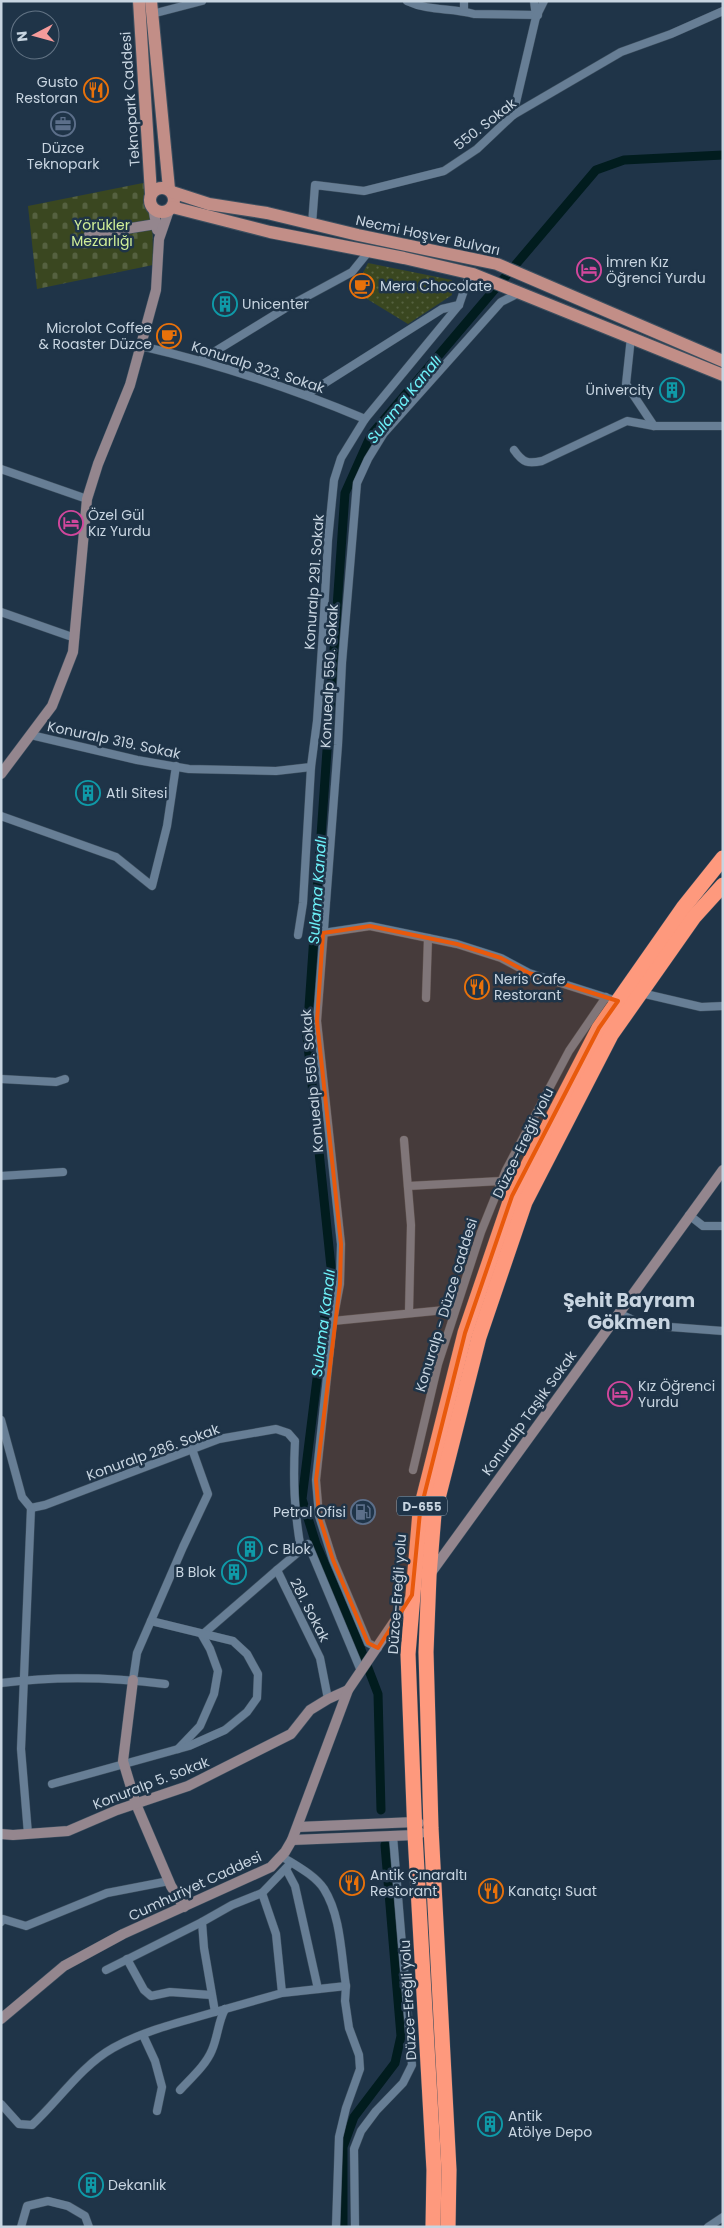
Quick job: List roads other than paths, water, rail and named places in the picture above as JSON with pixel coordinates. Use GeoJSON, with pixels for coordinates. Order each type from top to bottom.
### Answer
{"type":"FeatureCollection","features":[{"type":"Feature","properties":{"kind":"highway","name":"Düzce-Ereğli yolu"},"geometry":{"type":"LineString","coordinates":[[433,2227],[434,2170],[415,1829],[408,1654],[420,1512],[468,1324],[512,1196],[599,1028],[612,999],[723,858]]}},
{"type":"Feature","properties":{"kind":"highway","name":"Düzce-Ereğli yolu"},"geometry":{"type":"LineString","coordinates":[[448,2227],[449,2170],[431,1828],[426,1652],[434,1514],[479,1337],[525,1202],[611,1035],[694,917],[723,885]]}},
{"type":"Feature","properties":{"kind":"main road","name":"Teknopark Caddesi"},"geometry":{"type":"LineString","coordinates":[[138,1],[151,194]]}},
{"type":"Feature","properties":{"kind":"main road","name":"Teknopark Caddesi"},"geometry":{"type":"LineString","coordinates":[[151,8],[171,191]]}},
{"type":"Feature","properties":{"kind":"main road"},"geometry":{"type":"LineString","coordinates":[[161,187],[171,191],[175,200],[171,209],[162,212],[153,207],[150,202],[151,194],[161,187]]}},
{"type":"Feature","properties":{"kind":"main road","name":"Necmi Hoşver Bulvarı"},"geometry":{"type":"LineString","coordinates":[[171,191],[210,204],[267,213],[487,262],[522,275],[723,361]]}},
{"type":"Feature","properties":{"kind":"main road","name":"Necmi Hoşver Bulvarı"},"geometry":{"type":"LineString","coordinates":[[171,209],[472,274],[509,287],[723,375]]}},
{"type":"Feature","properties":{"kind":"street"},"geometry":{"type":"LineString","coordinates":[[151,8],[202,1]]}},
{"type":"Feature","properties":{"kind":"street"},"geometry":{"type":"LineString","coordinates":[[407,1],[421,8],[464,11],[474,14],[537,16]]}},
{"type":"Feature","properties":{"kind":"street"},"geometry":{"type":"LineString","coordinates":[[464,1],[464,11]]}},
{"type":"Feature","properties":{"kind":"street"},"geometry":{"type":"LineString","coordinates":[[534,1],[537,16]]}},
{"type":"Feature","properties":{"kind":"street"},"geometry":{"type":"LineString","coordinates":[[512,115],[537,16],[544,1]]}},
{"type":"Feature","properties":{"kind":"street","name":"550. Sokak"},"geometry":{"type":"LineString","coordinates":[[312,224],[315,186],[364,191],[444,171],[476,149],[512,115],[621,52],[671,34],[723,11]]}},
{"type":"Feature","properties":{"kind":"street"},"geometry":{"type":"LineString","coordinates":[[153,207],[160,238]]}},
{"type":"Feature","properties":{"kind":"street"},"geometry":{"type":"LineString","coordinates":[[1,774],[52,706],[73,652],[87,499],[98,464],[130,385],[156,290],[160,238],[171,209]]}},
{"type":"Feature","properties":{"kind":"street"},"geometry":{"type":"LineString","coordinates":[[89,235],[156,224]]}},
{"type":"Feature","properties":{"kind":"street"},"geometry":{"type":"LineString","coordinates":[[201,360],[288,306],[352,272],[369,251]]}},
{"type":"Feature","properties":{"kind":"street","name":"Konuralp 291. Sokak"},"geometry":{"type":"LineString","coordinates":[[298,935],[304,894],[311,767],[317,721],[328,540],[334,480],[341,458],[365,419],[459,306],[472,274]]}},
{"type":"Feature","properties":{"kind":"street","name":"Konuealp 550. Sokak"},"geometry":{"type":"LineString","coordinates":[[377,1649],[368,1644],[332,1560],[319,1516],[316,1480],[333,1321],[340,1284],[341,1244],[317,1021],[338,745],[349,565],[358,483],[368,459],[384,433],[501,302],[517,293],[523,293]]}},
{"type":"Feature","properties":{"kind":"street"},"geometry":{"type":"LineString","coordinates":[[306,395],[442,309],[459,306]]}},
{"type":"Feature","properties":{"kind":"street"},"geometry":{"type":"LineString","coordinates":[[631,337],[626,384],[654,426]]}},
{"type":"Feature","properties":{"kind":"street","name":"Konuralp 323. Sokak"},"geometry":{"type":"LineString","coordinates":[[141,346],[201,360],[306,395],[365,419]]}},
{"type":"Feature","properties":{"kind":"street"},"geometry":{"type":"LineString","coordinates":[[514,450],[521,460],[528,464],[542,461],[627,421],[654,426],[723,426]]}},
{"type":"Feature","properties":{"kind":"street"},"geometry":{"type":"LineString","coordinates":[[1,469],[87,499]]}},
{"type":"Feature","properties":{"kind":"street"},"geometry":{"type":"LineString","coordinates":[[1,612],[75,638]]}},
{"type":"Feature","properties":{"kind":"street","name":"Konuralp 319. Sokak"},"geometry":{"type":"LineString","coordinates":[[31,735],[138,760],[188,769],[276,771],[311,767]]}},
{"type":"Feature","properties":{"kind":"street"},"geometry":{"type":"LineString","coordinates":[[1,816],[116,857],[152,886],[167,826],[176,766]]}},
{"type":"Feature","properties":{"kind":"street"},"geometry":{"type":"LineString","coordinates":[[323,933],[370,926],[428,938],[482,951],[501,958],[529,973],[612,999]]}},
{"type":"Feature","properties":{"kind":"street"},"geometry":{"type":"LineString","coordinates":[[426,998],[428,938]]}},
{"type":"Feature","properties":{"kind":"street"},"geometry":{"type":"LineString","coordinates":[[641,993],[701,1007],[723,1006]]}},
{"type":"Feature","properties":{"kind":"street","name":"Konuralp - Düzce caddesi"},"geometry":{"type":"LineString","coordinates":[[413,1470],[438,1364],[481,1232],[501,1181],[568,1051],[612,999]]}},
{"type":"Feature","properties":{"kind":"street"},"geometry":{"type":"LineString","coordinates":[[1,1080],[56,1082],[65,1079]]}},
{"type":"Feature","properties":{"kind":"street"},"geometry":{"type":"LineString","coordinates":[[404,1140],[410,1225],[409,1312]]}},
{"type":"Feature","properties":{"kind":"street","name":"Konuralp Taşlık Sokak"},"geometry":{"type":"LineString","coordinates":[[429,1576],[723,1170]]}},
{"type":"Feature","properties":{"kind":"street"},"geometry":{"type":"LineString","coordinates":[[1,1176],[63,1172]]}},
{"type":"Feature","properties":{"kind":"street"},"geometry":{"type":"LineString","coordinates":[[408,1186],[501,1181]]}},
{"type":"Feature","properties":{"kind":"street"},"geometry":{"type":"LineString","coordinates":[[689,1216],[703,1226],[723,1226]]}},
{"type":"Feature","properties":{"kind":"street"},"geometry":{"type":"LineString","coordinates":[[333,1321],[409,1312],[455,1309]]}},
{"type":"Feature","properties":{"kind":"street"},"geometry":{"type":"LineString","coordinates":[[618,1313],[644,1325],[723,1331]]}},
{"type":"Feature","properties":{"kind":"street"},"geometry":{"type":"LineString","coordinates":[[1,1420],[22,1497],[31,1508],[21,1748],[28,1834]]}},
{"type":"Feature","properties":{"kind":"street","name":"Konuralp 286. Sokak"},"geometry":{"type":"LineString","coordinates":[[31,1508],[45,1505],[219,1439],[276,1429],[288,1433],[295,1440],[292,1484],[301,1550]]}},
{"type":"Feature","properties":{"kind":"street"},"geometry":{"type":"LineString","coordinates":[[184,1907],[169,1881],[136,1804],[124,1764],[137,1654],[208,1494],[192,1449]]}},
{"type":"Feature","properties":{"kind":"street"},"geometry":{"type":"LineString","coordinates":[[276,1570],[308,1544],[360,1672]]}},
{"type":"Feature","properties":{"kind":"street","name":"281. Sokak"},"geometry":{"type":"LineString","coordinates":[[202,1635],[276,1570],[320,1658],[328,1699]]}},
{"type":"Feature","properties":{"kind":"street","name":"Cumhuriyet Caddesi"},"geometry":{"type":"LineString","coordinates":[[1,2019],[64,1966],[123,1934],[271,1867],[292,1840],[298,1827],[348,1690],[412,1595]]}},
{"type":"Feature","properties":{"kind":"street"},"geometry":{"type":"LineString","coordinates":[[52,1784],[178,1749],[225,1730],[247,1712],[258,1698],[258,1674],[247,1654],[233,1641],[202,1635],[151,1621]]}},
{"type":"Feature","properties":{"kind":"street"},"geometry":{"type":"LineString","coordinates":[[178,1749],[200,1726],[214,1694],[218,1671],[210,1649],[202,1635]]}},
{"type":"Feature","properties":{"kind":"street"},"geometry":{"type":"LineString","coordinates":[[1,1683],[24,1680],[133,1680],[165,1684]]}},
{"type":"Feature","properties":{"kind":"street","name":"Konuralp 5. Sokak"},"geometry":{"type":"LineString","coordinates":[[1,1834],[68,1831],[188,1786],[291,1734],[310,1710],[348,1690]]}},
{"type":"Feature","properties":{"kind":"street"},"geometry":{"type":"LineString","coordinates":[[298,1827],[431,1828]]}},
{"type":"Feature","properties":{"kind":"street"},"geometry":{"type":"LineString","coordinates":[[292,1840],[393,1836],[415,1829]]}},
{"type":"Feature","properties":{"kind":"street"},"geometry":{"type":"LineString","coordinates":[[355,2227],[354,2149],[361,2131],[376,2111],[403,2083],[412,2065],[393,1836]]}},
{"type":"Feature","properties":{"kind":"street"},"geometry":{"type":"LineString","coordinates":[[281,1856],[289,1866],[324,1887],[335,1915],[346,1986],[345,2001],[349,2028],[359,2055],[360,2069],[346,2108],[339,2137],[336,2227]]}},
{"type":"Feature","properties":{"kind":"street"},"geometry":{"type":"LineString","coordinates":[[106,1970],[232,1905],[262,1894],[289,1866]]}},
{"type":"Feature","properties":{"kind":"street"},"geometry":{"type":"LineString","coordinates":[[289,1866],[318,1989]]}},
{"type":"Feature","properties":{"kind":"street"},"geometry":{"type":"LineString","coordinates":[[1,1922],[3,1919],[26,1926],[107,1893],[169,1881]]}},
{"type":"Feature","properties":{"kind":"street"},"geometry":{"type":"LineString","coordinates":[[262,1894],[276,1934],[282,1993]]}},
{"type":"Feature","properties":{"kind":"street"},"geometry":{"type":"LineString","coordinates":[[202,1922],[211,1995],[215,2012]]}},
{"type":"Feature","properties":{"kind":"street"},"geometry":{"type":"LineString","coordinates":[[127,1959],[144,1990],[152,1996],[170,1992],[211,1995]]}},
{"type":"Feature","properties":{"kind":"street"},"geometry":{"type":"LineString","coordinates":[[1,2104],[19,2124],[32,2125],[79,2076],[112,2049],[143,2035],[282,1993],[346,1986]]}},
{"type":"Feature","properties":{"kind":"street"},"geometry":{"type":"LineString","coordinates":[[180,2090],[200,2069],[212,2050],[218,2021],[225,2009]]}},
{"type":"Feature","properties":{"kind":"street"},"geometry":{"type":"LineString","coordinates":[[143,2035],[155,2061],[162,2087],[157,2111]]}},
{"type":"Feature","properties":{"kind":"street"},"geometry":{"type":"LineString","coordinates":[[21,2227],[27,2206],[48,2201],[68,2206],[85,2216],[89,2227]]}},
{"type":"Feature","properties":{"kind":"street"},"geometry":{"type":"LineString","coordinates":[[708,2227],[723,2217]]}},
{"type":"Feature","properties":{"kind":"waterway","name":"Sulama Kanalı"},"geometry":{"type":"LineString","coordinates":[[381,1810],[378,1694],[355,1634],[316,1544],[302,1499],[331,1267],[307,1036],[345,493],[371,435],[596,170],[624,160],[723,155]]}},
{"type":"Feature","properties":{"kind":"waterway"},"geometry":{"type":"LineString","coordinates":[[343,2227],[343,2147],[354,2117],[395,2063],[401,2036],[385,1845]]}},
{"type":"Feature","properties":{"kind":"place","name":"Gusto Restoran"},"geometry":{"type":"Point","coordinates":[96,90]}},
{"type":"Feature","properties":{"kind":"place","name":"Düzce Teknopark"},"geometry":{"type":"Point","coordinates":[63,124]}},
{"type":"Feature","properties":{"kind":"place","name":"İmren Kız Öğrenci Yurdu"},"geometry":{"type":"Point","coordinates":[589,270]}},
{"type":"Feature","properties":{"kind":"place","name":"Mera Chocolate"},"geometry":{"type":"Point","coordinates":[362,286]}},
{"type":"Feature","properties":{"kind":"place","name":"Unicenter"},"geometry":{"type":"Point","coordinates":[225,304]}},
{"type":"Feature","properties":{"kind":"place","name":"Microlot Coffee & Roaster Düzce"},"geometry":{"type":"Point","coordinates":[169,336]}},
{"type":"Feature","properties":{"kind":"place","name":"Ünivercity"},"geometry":{"type":"Point","coordinates":[672,390]}},
{"type":"Feature","properties":{"kind":"place","name":"Özel Gül Kız Yurdu"},"geometry":{"type":"Point","coordinates":[71,523]}},
{"type":"Feature","properties":{"kind":"place","name":"Atlı Sitesi"},"geometry":{"type":"Point","coordinates":[88,793]}},
{"type":"Feature","properties":{"kind":"place","name":"Neris Cafe Restorant"},"geometry":{"type":"Point","coordinates":[477,987]}},
{"type":"Feature","properties":{"kind":"place","name":"Kız Öğrenci Yurdu"},"geometry":{"type":"Point","coordinates":[620,1394]}},
{"type":"Feature","properties":{"kind":"place","name":"Petrol Ofisi"},"geometry":{"type":"Point","coordinates":[363,1512]}},
{"type":"Feature","properties":{"kind":"place","name":"C Blok"},"geometry":{"type":"Point","coordinates":[250,1549]}},
{"type":"Feature","properties":{"kind":"place","name":"B Blok"},"geometry":{"type":"Point","coordinates":[234,1572]}},
{"type":"Feature","properties":{"kind":"place","name":"Antik Çınaraltı Restorant"},"geometry":{"type":"Point","coordinates":[352,1883]}},
{"type":"Feature","properties":{"kind":"place","name":"Kanatçı Suat"},"geometry":{"type":"Point","coordinates":[491,1891]}},
{"type":"Feature","properties":{"kind":"place","name":"Antik Atölye Depo"},"geometry":{"type":"Point","coordinates":[490,2124]}},
{"type":"Feature","properties":{"kind":"place","name":"Dekanlık"},"geometry":{"type":"Point","coordinates":[91,2185]}},
{"type":"Feature","properties":{"kind":"district","name":"Şehit Bayram Gökmen"},"geometry":{"type":"Point","coordinates":[629,1311]}},
{"type":"Feature","properties":{"kind":"park label","name":"Yörükler Mezarlığı"},"geometry":{"type":"Point","coordinates":[102,234]}}]}
